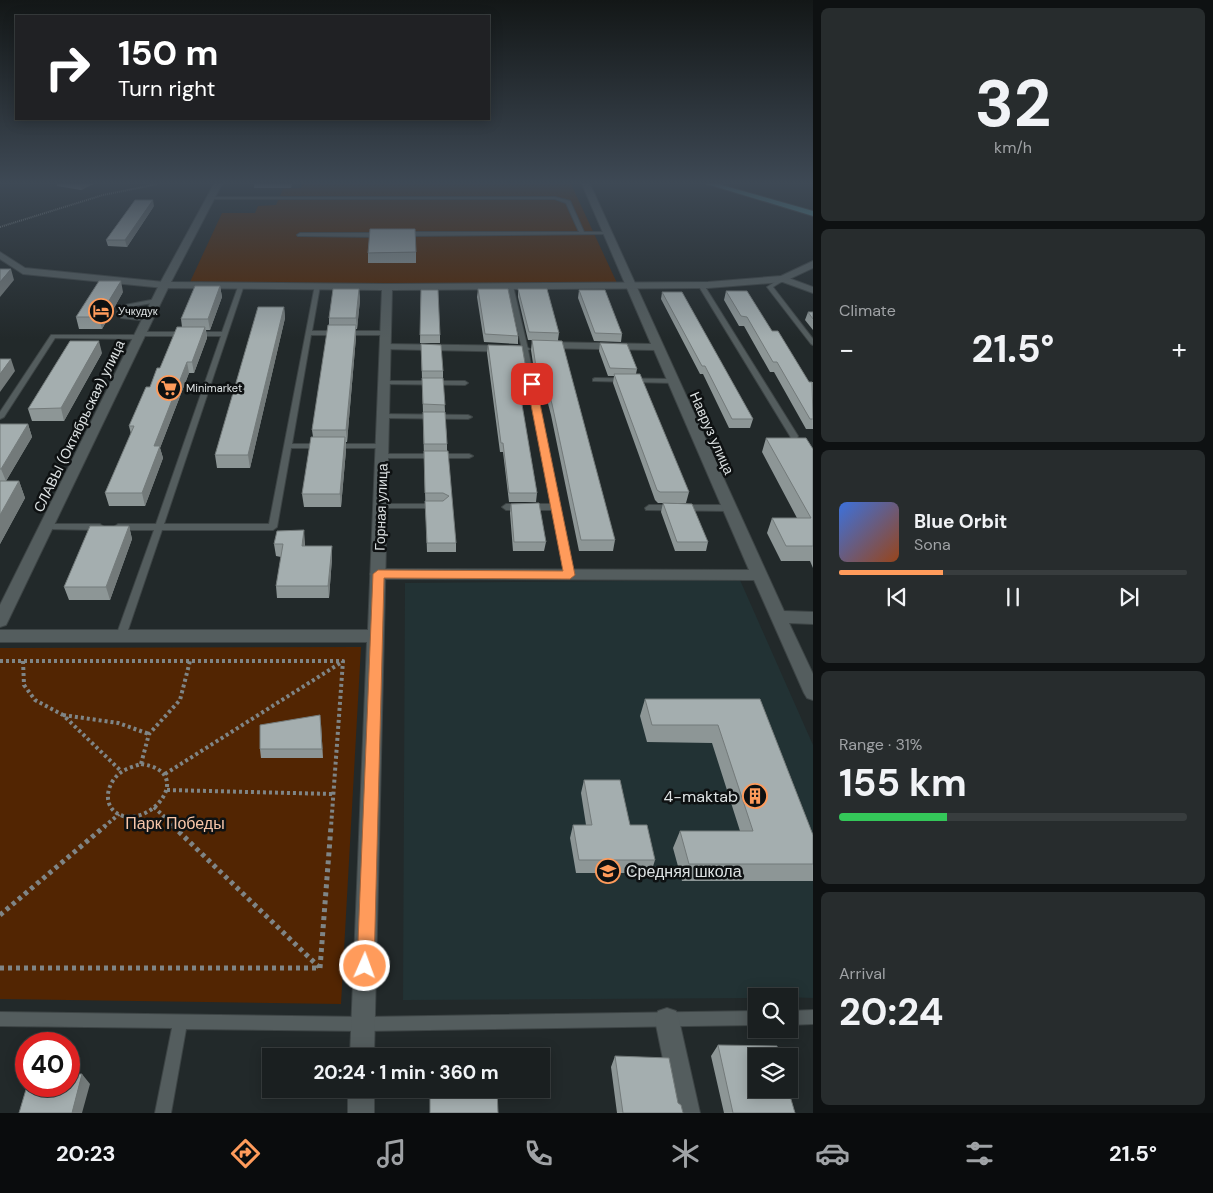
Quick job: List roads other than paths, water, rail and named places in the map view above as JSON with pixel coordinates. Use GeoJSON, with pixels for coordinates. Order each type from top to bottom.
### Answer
{"type":"FeatureCollection","features":[{"type":"Feature","properties":{"kind":"street","name":"СЛАВЫ (Октябрьская) улица"},"geometry":{"type":"LineString","coordinates":[[0,621],[48,527],[189,236]]}},
{"type":"Feature","properties":{"kind":"street","name":"Навруз улица"},"geometry":{"type":"LineString","coordinates":[[607,236],[813,693]]}},
{"type":"Feature","properties":{"kind":"street"},"geometry":{"type":"LineString","coordinates":[[0,255],[23,271],[164,285],[241,286],[701,285],[783,279],[813,264]]}},
{"type":"Feature","properties":{"kind":"street"},"geometry":{"type":"LineString","coordinates":[[783,279],[813,290]]}},
{"type":"Feature","properties":{"kind":"street","name":"Горная улица"},"geometry":{"type":"LineString","coordinates":[[362,1048],[387,287]]}},
{"type":"Feature","properties":{"kind":"street"},"geometry":{"type":"LineString","coordinates":[[386,340],[525,347],[658,347]]}},
{"type":"Feature","properties":{"kind":"street"},"geometry":{"type":"LineString","coordinates":[[378,574],[759,575]]}},
{"type":"Feature","properties":{"kind":"street"},"geometry":{"type":"LineString","coordinates":[[778,617],[813,618]]}},
{"type":"Feature","properties":{"kind":"street"},"geometry":{"type":"LineString","coordinates":[[0,636],[376,636]]}},
{"type":"Feature","properties":{"kind":"street"},"geometry":{"type":"LineString","coordinates":[[667,1020],[687,1113]]}},
{"type":"Feature","properties":{"kind":"street"},"geometry":{"type":"LineString","coordinates":[[361,1113],[362,1098]]}},
{"type":"Feature","properties":{"kind":"lane"},"geometry":{"type":"LineString","coordinates":[[783,279],[770,287],[813,343]]}},
{"type":"Feature","properties":{"kind":"lane"},"geometry":{"type":"LineString","coordinates":[[701,285],[794,436]]}},
{"type":"Feature","properties":{"kind":"lane"},"geometry":{"type":"LineString","coordinates":[[121,636],[241,286]]}},
{"type":"Feature","properties":{"kind":"lane"},"geometry":{"type":"LineString","coordinates":[[48,527],[273,527],[317,286]]}},
{"type":"Feature","properties":{"kind":"lane"},"geometry":{"type":"LineString","coordinates":[[510,286],[525,347],[570,575]]}},
{"type":"Feature","properties":{"kind":"lane"},"geometry":{"type":"LineString","coordinates":[[147,320],[123,317],[120,312],[127,306],[156,301]]}},
{"type":"Feature","properties":{"kind":"lane"},"geometry":{"type":"LineString","coordinates":[[0,417],[53,336],[224,334]]}},
{"type":"Feature","properties":{"kind":"lane"},"geometry":{"type":"LineString","coordinates":[[309,334],[386,340]]}},
{"type":"Feature","properties":{"kind":"lane"},"geometry":{"type":"LineString","coordinates":[[595,380],[674,381]]}},
{"type":"Feature","properties":{"kind":"lane"},"geometry":{"type":"LineString","coordinates":[[384,383],[465,383]]}},
{"type":"Feature","properties":{"kind":"lane"},"geometry":{"type":"LineString","coordinates":[[383,416],[468,417]]}},
{"type":"Feature","properties":{"kind":"lane"},"geometry":{"type":"LineString","coordinates":[[288,446],[470,456]]}},
{"type":"Feature","properties":{"kind":"lane"},"geometry":{"type":"LineString","coordinates":[[380,506],[443,506]]}},
{"type":"Feature","properties":{"kind":"lane"},"geometry":{"type":"LineString","coordinates":[[506,507],[556,507]]}},
{"type":"Feature","properties":{"kind":"lane"},"geometry":{"type":"LineString","coordinates":[[648,508],[729,508]]}},
{"type":"Feature","properties":{"kind":"lane"},"geometry":{"type":"LineString","coordinates":[[798,1018],[813,1017]]}},
{"type":"Feature","properties":{"kind":"lane"},"geometry":{"type":"LineString","coordinates":[[0,1019],[364,1024],[748,1018]]}},
{"type":"Feature","properties":{"kind":"lane"},"geometry":{"type":"LineString","coordinates":[[163,1113],[180,1021]]}},
{"type":"Feature","properties":{"kind":"place","name":"Учкудук"},"geometry":{"type":"Point","coordinates":[101,311]}},
{"type":"Feature","properties":{"kind":"place","name":"Minimarket"},"geometry":{"type":"Point","coordinates":[169,388]}},
{"type":"Feature","properties":{"kind":"place","name":"4-maktab"},"geometry":{"type":"Point","coordinates":[755,796]}},
{"type":"Feature","properties":{"kind":"place","name":"Средняя школа"},"geometry":{"type":"Point","coordinates":[608,871]}},
{"type":"Feature","properties":{"kind":"park label","name":"Парк Победы"},"geometry":{"type":"Point","coordinates":[175,823]}}]}
